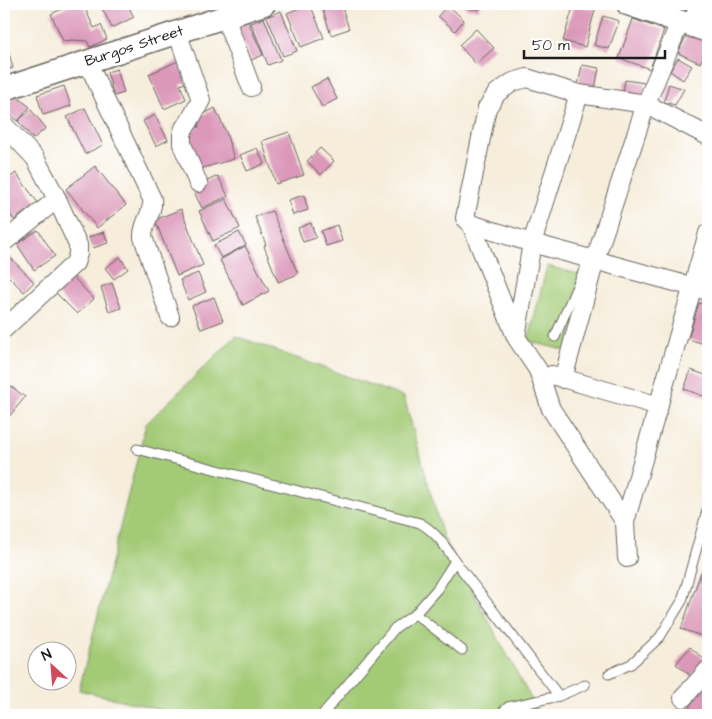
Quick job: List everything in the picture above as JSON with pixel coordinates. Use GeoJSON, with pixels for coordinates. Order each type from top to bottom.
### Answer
{"type":"FeatureCollection","features":[{"type":"Feature","properties":{"kind":"street","name":"Burgos Street"},"geometry":{"type":"LineString","coordinates":[[4,89],[264,4]]}},
{"type":"Feature","properties":{"kind":"street"},"geometry":{"type":"LineString","coordinates":[[628,4],[694,26]]}},
{"type":"Feature","properties":{"kind":"street"},"geometry":{"type":"LineString","coordinates":[[563,379],[592,259],[646,104],[694,26],[700,4]]}},
{"type":"Feature","properties":{"kind":"street"},"geometry":{"type":"LineString","coordinates":[[225,17],[251,86]]}},
{"type":"Feature","properties":{"kind":"street"},"geometry":{"type":"LineString","coordinates":[[177,32],[201,100],[184,128],[182,135],[182,144],[198,183]]}},
{"type":"Feature","properties":{"kind":"street"},"geometry":{"type":"LineString","coordinates":[[87,61],[152,199],[152,211],[144,225],[143,237],[170,317]]}},
{"type":"Feature","properties":{"kind":"street"},"geometry":{"type":"LineString","coordinates":[[625,522],[551,409],[538,370],[516,337],[471,224],[465,218],[487,108],[497,93],[513,82],[527,78],[579,94],[646,104],[708,136]]}},
{"type":"Feature","properties":{"kind":"street"},"geometry":{"type":"LineString","coordinates":[[516,337],[532,243],[579,94]]}},
{"type":"Feature","properties":{"kind":"street"},"geometry":{"type":"LineString","coordinates":[[4,126],[35,158],[57,199],[78,245],[75,263],[4,329]]}},
{"type":"Feature","properties":{"kind":"street"},"geometry":{"type":"LineString","coordinates":[[4,242],[57,199]]}},
{"type":"Feature","properties":{"kind":"street"},"geometry":{"type":"LineString","coordinates":[[471,224],[532,243],[700,288]]}},
{"type":"Feature","properties":{"kind":"street"},"geometry":{"type":"LineString","coordinates":[[627,558],[625,522],[659,406],[700,288],[708,233]]}},
{"type":"Feature","properties":{"kind":"street"},"geometry":{"type":"LineString","coordinates":[[538,370],[659,406]]}},
{"type":"Feature","properties":{"kind":"street"},"geometry":{"type":"LineString","coordinates":[[683,698],[708,670]]}},
{"type":"Feature","properties":{"kind":"lane"},"geometry":{"type":"LineString","coordinates":[[554,338],[592,259]]}},
{"type":"Feature","properties":{"kind":"lane"},"geometry":{"type":"LineString","coordinates":[[136,449],[420,522],[430,528],[442,542],[559,696]]}},
{"type":"Feature","properties":{"kind":"lane"},"geometry":{"type":"LineString","coordinates":[[609,674],[630,664],[660,637],[682,601],[708,507]]}},
{"type":"Feature","properties":{"kind":"lane"},"geometry":{"type":"LineString","coordinates":[[322,715],[395,628],[415,614],[437,589],[455,561]]}},
{"type":"Feature","properties":{"kind":"lane"},"geometry":{"type":"LineString","coordinates":[[415,614],[462,650]]}},
{"type":"Feature","properties":{"kind":"lane"},"geometry":{"type":"LineString","coordinates":[[499,715],[508,706],[559,696],[585,685]]}},
{"type":"Feature","properties":{"kind":"green space"},"geometry":{"type":"Polygon","coordinates":[[[547,266],[586,276],[567,351],[528,341],[547,266]]]}},
{"type":"Feature","properties":{"kind":"green space"},"geometry":{"type":"Polygon","coordinates":[[[236,336],[404,397],[443,537],[540,715],[162,715],[162,710],[79,690],[146,424],[236,336]]]}},
{"type":"Feature","properties":{"kind":"building"},"geometry":{"type":"Polygon","coordinates":[[[73,4],[83,4],[94,28],[101,25],[107,39],[90,47],[87,41],[63,41],[51,14],[73,4]]]}},
{"type":"Feature","properties":{"kind":"building"},"geometry":{"type":"Polygon","coordinates":[[[100,4],[127,4],[134,17],[112,28],[100,4]]]}},
{"type":"Feature","properties":{"kind":"building"},"geometry":{"type":"Polygon","coordinates":[[[310,4],[324,38],[301,47],[287,13],[310,4]]]}},
{"type":"Feature","properties":{"kind":"building"},"geometry":{"type":"Polygon","coordinates":[[[321,4],[341,4],[349,29],[331,35],[321,4]]]}},
{"type":"Feature","properties":{"kind":"building"},"geometry":{"type":"Polygon","coordinates":[[[466,4],[480,4],[479,10],[465,8],[466,4]]]}},
{"type":"Feature","properties":{"kind":"building"},"geometry":{"type":"Polygon","coordinates":[[[574,4],[595,10],[585,47],[563,41],[574,4]]]}},
{"type":"Feature","properties":{"kind":"building"},"geometry":{"type":"Polygon","coordinates":[[[671,4],[688,4],[686,9],[671,4]]]}},
{"type":"Feature","properties":{"kind":"building"},"geometry":{"type":"Polygon","coordinates":[[[448,5],[464,20],[455,31],[438,16],[448,5]]]}},
{"type":"Feature","properties":{"kind":"building"},"geometry":{"type":"Polygon","coordinates":[[[281,11],[297,51],[283,56],[267,17],[281,11]]]}},
{"type":"Feature","properties":{"kind":"building"},"geometry":{"type":"Polygon","coordinates":[[[603,16],[619,21],[609,49],[594,45],[603,16]]]}},
{"type":"Feature","properties":{"kind":"building"},"geometry":{"type":"Polygon","coordinates":[[[264,18],[281,60],[268,65],[251,23],[264,18]]]}},
{"type":"Feature","properties":{"kind":"building"},"geometry":{"type":"Polygon","coordinates":[[[247,19],[263,55],[251,60],[235,24],[247,19]]]}},
{"type":"Feature","properties":{"kind":"building"},"geometry":{"type":"Polygon","coordinates":[[[633,19],[664,30],[650,69],[619,58],[633,19]]]}},
{"type":"Feature","properties":{"kind":"building"},"geometry":{"type":"Polygon","coordinates":[[[476,29],[494,48],[476,64],[459,45],[476,29]]]}},
{"type":"Feature","properties":{"kind":"building"},"geometry":{"type":"Polygon","coordinates":[[[688,32],[708,41],[700,63],[678,53],[688,32]]]}},
{"type":"Feature","properties":{"kind":"building"},"geometry":{"type":"Polygon","coordinates":[[[8,50],[13,68],[4,71],[4,51],[8,50]]]}},
{"type":"Feature","properties":{"kind":"building"},"geometry":{"type":"Polygon","coordinates":[[[678,58],[692,66],[683,80],[670,71],[678,58]]]}},
{"type":"Feature","properties":{"kind":"building"},"geometry":{"type":"Polygon","coordinates":[[[178,61],[187,82],[180,85],[186,99],[164,109],[149,74],[178,61]]]}},
{"type":"Feature","properties":{"kind":"building"},"geometry":{"type":"Polygon","coordinates":[[[582,65],[599,68],[595,89],[578,86],[582,65]]]}},
{"type":"Feature","properties":{"kind":"building"},"geometry":{"type":"Polygon","coordinates":[[[117,69],[124,93],[114,96],[107,72],[117,69]]]}},
{"type":"Feature","properties":{"kind":"building"},"geometry":{"type":"Polygon","coordinates":[[[327,79],[337,99],[322,107],[311,87],[327,79]]]}},
{"type":"Feature","properties":{"kind":"building"},"geometry":{"type":"Polygon","coordinates":[[[625,80],[645,83],[642,101],[622,98],[625,80]]]}},
{"type":"Feature","properties":{"kind":"building"},"geometry":{"type":"Polygon","coordinates":[[[669,84],[684,89],[675,105],[664,102],[669,84]]]}},
{"type":"Feature","properties":{"kind":"building"},"geometry":{"type":"Polygon","coordinates":[[[64,86],[71,106],[43,115],[37,95],[64,86]]]}},
{"type":"Feature","properties":{"kind":"building"},"geometry":{"type":"Polygon","coordinates":[[[16,96],[30,107],[18,121],[4,109],[4,101],[16,96]]]}},
{"type":"Feature","properties":{"kind":"building"},"geometry":{"type":"Polygon","coordinates":[[[85,108],[103,145],[85,154],[67,117],[85,108]]]}},
{"type":"Feature","properties":{"kind":"building"},"geometry":{"type":"Polygon","coordinates":[[[215,108],[226,132],[234,159],[199,169],[188,132],[199,127],[197,118],[215,108]]]}},
{"type":"Feature","properties":{"kind":"building"},"geometry":{"type":"Polygon","coordinates":[[[31,110],[46,128],[33,139],[18,121],[31,110]]]}},
{"type":"Feature","properties":{"kind":"building"},"geometry":{"type":"Polygon","coordinates":[[[155,115],[168,140],[156,146],[143,121],[155,115]]]}},
{"type":"Feature","properties":{"kind":"building"},"geometry":{"type":"Polygon","coordinates":[[[289,132],[304,175],[276,184],[262,141],[289,132]]]}},
{"type":"Feature","properties":{"kind":"building"},"geometry":{"type":"Polygon","coordinates":[[[257,148],[264,164],[247,171],[240,155],[257,148]]]}},
{"type":"Feature","properties":{"kind":"building"},"geometry":{"type":"Polygon","coordinates":[[[320,148],[334,161],[321,175],[307,161],[320,148]]]}},
{"type":"Feature","properties":{"kind":"building"},"geometry":{"type":"Polygon","coordinates":[[[95,166],[126,205],[97,228],[66,189],[95,166]]]}},
{"type":"Feature","properties":{"kind":"building"},"geometry":{"type":"Polygon","coordinates":[[[16,173],[38,203],[14,220],[4,206],[4,182],[16,173]]]}},
{"type":"Feature","properties":{"kind":"building"},"geometry":{"type":"Polygon","coordinates":[[[218,176],[228,196],[202,208],[192,188],[218,176]]]}},
{"type":"Feature","properties":{"kind":"building"},"geometry":{"type":"Polygon","coordinates":[[[304,195],[308,210],[293,215],[288,200],[304,195]]]}},
{"type":"Feature","properties":{"kind":"building"},"geometry":{"type":"Polygon","coordinates":[[[226,199],[240,228],[213,241],[199,211],[226,199]]]}},
{"type":"Feature","properties":{"kind":"building"},"geometry":{"type":"Polygon","coordinates":[[[181,209],[203,265],[177,276],[155,220],[181,209]]]}},
{"type":"Feature","properties":{"kind":"building"},"geometry":{"type":"Polygon","coordinates":[[[272,211],[298,274],[278,282],[255,217],[272,211]]]}},
{"type":"Feature","properties":{"kind":"building"},"geometry":{"type":"Polygon","coordinates":[[[311,223],[316,238],[303,242],[298,228],[311,223]]]}},
{"type":"Feature","properties":{"kind":"building"},"geometry":{"type":"Polygon","coordinates":[[[337,225],[342,241],[326,246],[321,231],[337,225]]]}},
{"type":"Feature","properties":{"kind":"building"},"geometry":{"type":"Polygon","coordinates":[[[38,230],[55,256],[34,270],[17,244],[38,230]]]}},
{"type":"Feature","properties":{"kind":"building"},"geometry":{"type":"Polygon","coordinates":[[[104,232],[108,243],[93,248],[89,237],[104,232]]]}},
{"type":"Feature","properties":{"kind":"building"},"geometry":{"type":"Polygon","coordinates":[[[239,232],[246,245],[221,258],[214,245],[239,232]]]}},
{"type":"Feature","properties":{"kind":"building"},"geometry":{"type":"Polygon","coordinates":[[[245,246],[269,291],[243,305],[220,260],[245,246]]]}},
{"type":"Feature","properties":{"kind":"building"},"geometry":{"type":"Polygon","coordinates":[[[4,251],[34,282],[24,292],[4,272],[4,251]]]}},
{"type":"Feature","properties":{"kind":"building"},"geometry":{"type":"Polygon","coordinates":[[[120,257],[128,269],[114,279],[105,268],[120,257]]]}},
{"type":"Feature","properties":{"kind":"building"},"geometry":{"type":"Polygon","coordinates":[[[198,273],[206,292],[188,300],[180,280],[198,273]]]}},
{"type":"Feature","properties":{"kind":"building"},"geometry":{"type":"Polygon","coordinates":[[[72,276],[94,299],[77,314],[55,292],[72,276]]]}},
{"type":"Feature","properties":{"kind":"building"},"geometry":{"type":"Polygon","coordinates":[[[112,283],[121,308],[109,312],[101,287],[112,283]]]}},
{"type":"Feature","properties":{"kind":"building"},"geometry":{"type":"Polygon","coordinates":[[[214,297],[223,321],[201,329],[192,306],[214,297]]]}},
{"type":"Feature","properties":{"kind":"building"},"geometry":{"type":"Polygon","coordinates":[[[699,303],[708,306],[708,345],[688,339],[699,303]]]}},
{"type":"Feature","properties":{"kind":"building"},"geometry":{"type":"Polygon","coordinates":[[[691,370],[708,376],[706,397],[684,389],[691,370]]]}},
{"type":"Feature","properties":{"kind":"building"},"geometry":{"type":"Polygon","coordinates":[[[4,381],[25,397],[8,418],[4,414],[4,381]]]}},
{"type":"Feature","properties":{"kind":"building"},"geometry":{"type":"Polygon","coordinates":[[[708,553],[708,570],[703,569],[708,553]]]}},
{"type":"Feature","properties":{"kind":"building"},"geometry":{"type":"Polygon","coordinates":[[[701,572],[708,574],[708,638],[681,629],[701,572]]]}},
{"type":"Feature","properties":{"kind":"building"},"geometry":{"type":"Polygon","coordinates":[[[690,647],[705,660],[691,676],[676,664],[690,647]]]}},
{"type":"Feature","properties":{"kind":"building"},"geometry":{"type":"Polygon","coordinates":[[[708,682],[708,715],[699,715],[689,707],[708,682]]]}}]}
